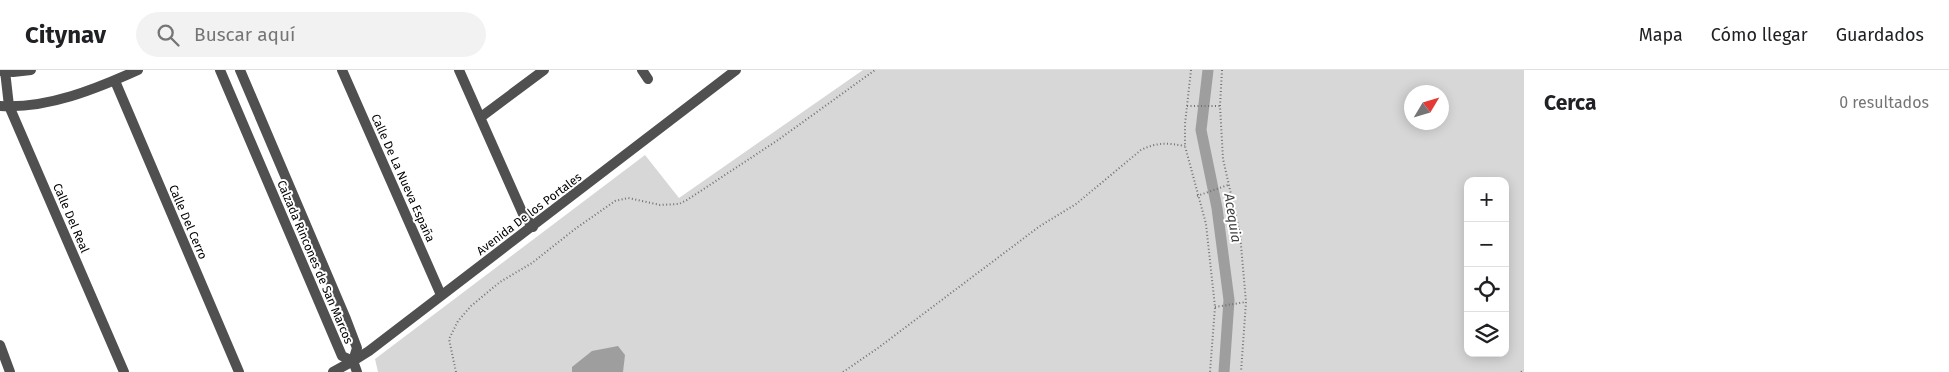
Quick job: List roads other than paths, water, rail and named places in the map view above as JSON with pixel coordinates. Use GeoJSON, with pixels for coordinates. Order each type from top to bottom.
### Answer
{"type":"FeatureCollection","features":[{"type":"Feature","properties":{"kind":"street"},"geometry":{"type":"LineString","coordinates":[[3,71],[31,70]]}},
{"type":"Feature","properties":{"kind":"street"},"geometry":{"type":"LineString","coordinates":[[5,106],[49,102],[73,96],[138,70]]}},
{"type":"Feature","properties":{"kind":"street","name":"Calzada Rincones de San Marcos"},"geometry":{"type":"LineString","coordinates":[[220,70],[342,356],[353,361],[357,348],[346,319],[240,70]]}},
{"type":"Feature","properties":{"kind":"street","name":"Calle De La Nueva España"},"geometry":{"type":"LineString","coordinates":[[342,70],[441,295]]}},
{"type":"Feature","properties":{"kind":"street"},"geometry":{"type":"LineString","coordinates":[[459,70],[524,214],[533,227]]}},
{"type":"Feature","properties":{"kind":"street"},"geometry":{"type":"LineString","coordinates":[[480,118],[544,70]]}},
{"type":"Feature","properties":{"kind":"street"},"geometry":{"type":"LineString","coordinates":[[642,70],[648,79]]}},
{"type":"Feature","properties":{"kind":"street","name":"Avenida De los Portales"},"geometry":{"type":"LineString","coordinates":[[333,372],[369,351],[736,70]]}},
{"type":"Feature","properties":{"kind":"street","name":"Calle Del Real"},"geometry":{"type":"LineString","coordinates":[[3,71],[5,106],[124,372]]}},
{"type":"Feature","properties":{"kind":"street","name":"Calle Del Cerro"},"geometry":{"type":"LineString","coordinates":[[115,80],[239,372]]}},
{"type":"Feature","properties":{"kind":"street"},"geometry":{"type":"LineString","coordinates":[[0,345],[10,372]]}},
{"type":"Feature","properties":{"kind":"street"},"geometry":{"type":"LineString","coordinates":[[353,361],[357,372]]}},
{"type":"Feature","properties":{"kind":"waterway","name":"Acequia"},"geometry":{"type":"LineString","coordinates":[[1208,70],[1201,130],[1217,208],[1229,300],[1224,372]]}}]}
